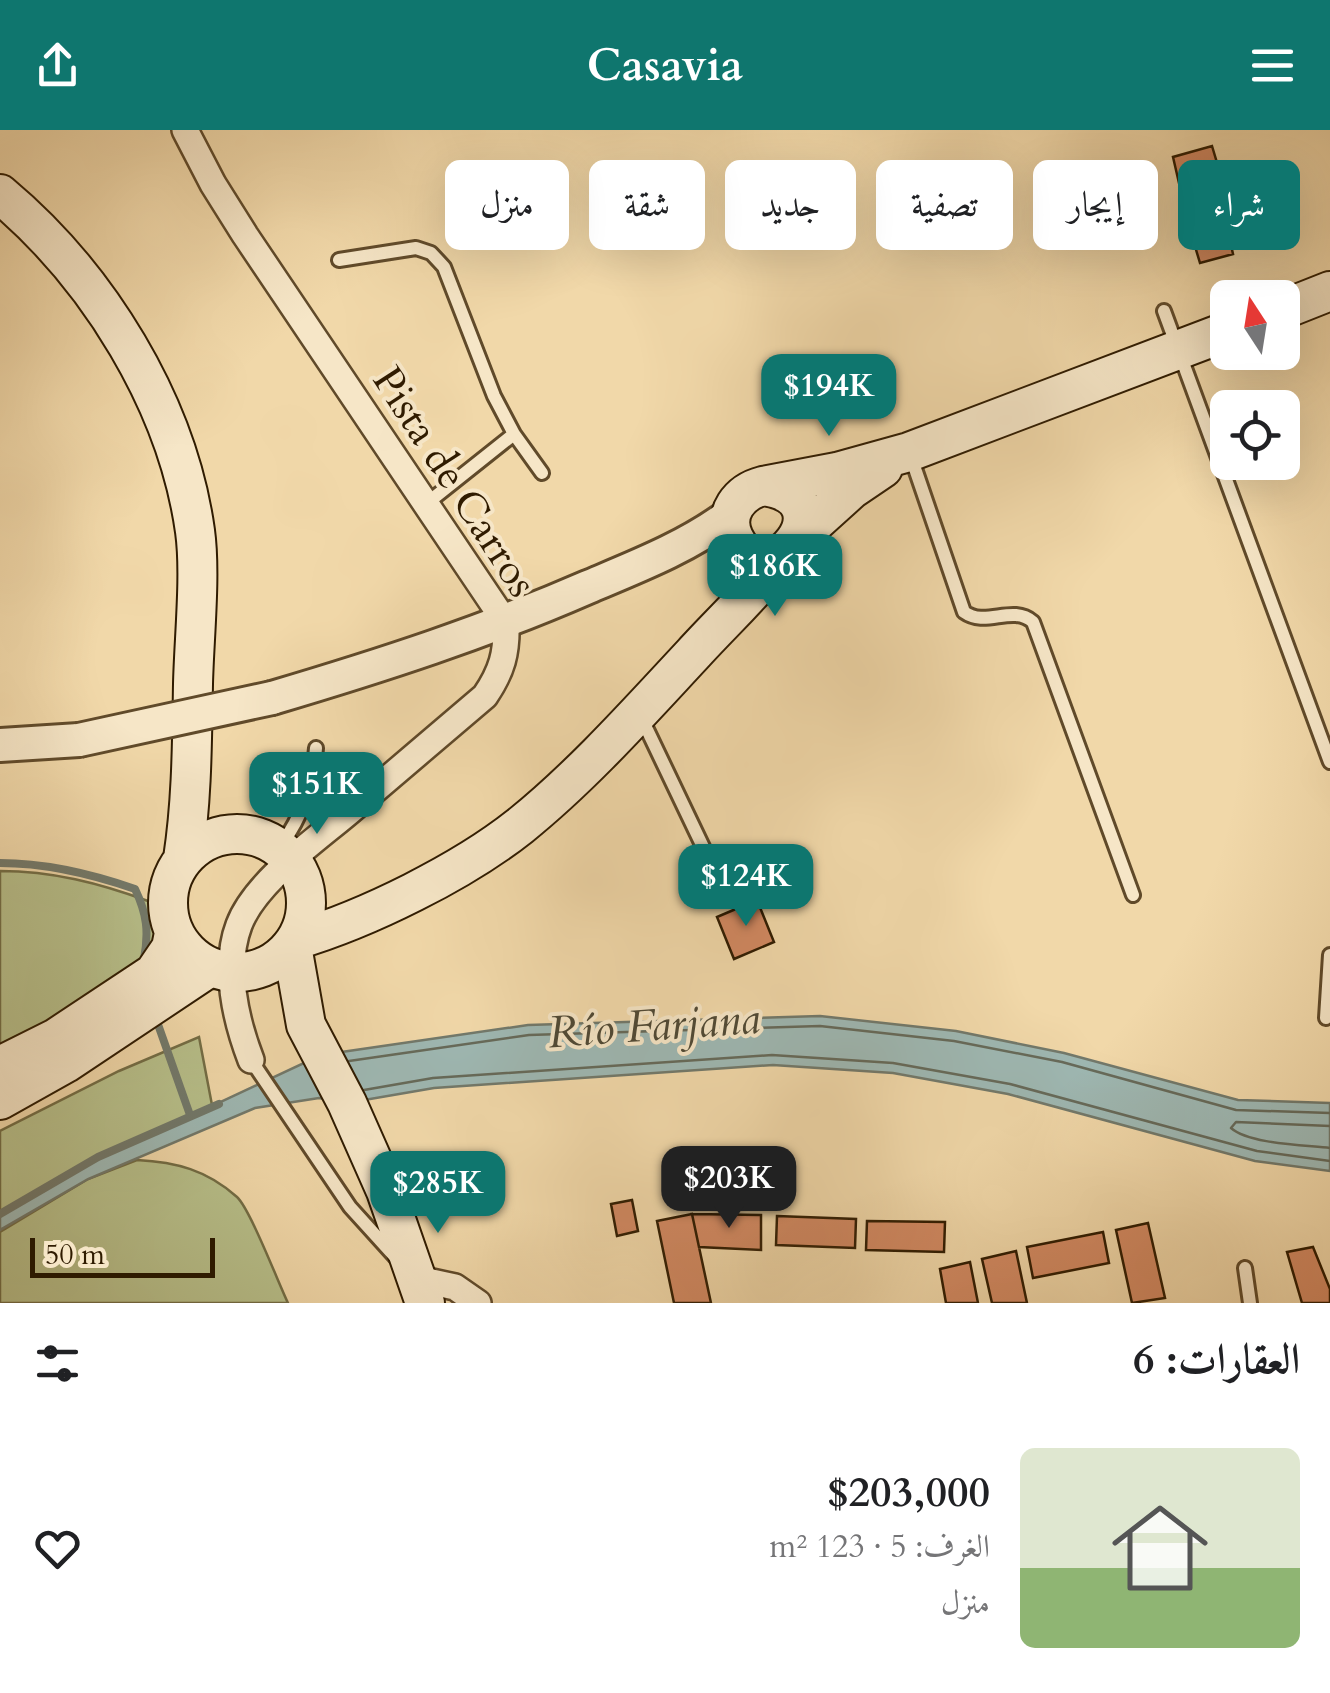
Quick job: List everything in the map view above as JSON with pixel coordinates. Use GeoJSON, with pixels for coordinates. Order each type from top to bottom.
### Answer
{"type":"FeatureCollection","features":[{"type":"Feature","properties":{"kind":"main road"},"geometry":{"type":"LineString","coordinates":[[0,194],[30,219],[74,269],[134,358],[174,448],[195,533],[192,779],[182,859],[169,887],[167,902],[174,932],[183,947],[229,970],[306,1025]]}},
{"type":"Feature","properties":{"kind":"main road"},"geometry":{"type":"LineString","coordinates":[[1300,303],[1330,291]]}},
{"type":"Feature","properties":{"kind":"main road"},"geometry":{"type":"LineString","coordinates":[[710,635],[729,592],[742,495],[763,486],[837,472],[910,452],[1210,338]]}},
{"type":"Feature","properties":{"kind":"main road"},"geometry":{"type":"LineString","coordinates":[[294,943],[451,871],[518,827],[638,713],[763,583],[792,544],[852,489],[910,452]]}},
{"type":"Feature","properties":{"kind":"main road"},"geometry":{"type":"LineString","coordinates":[[735,533],[748,554],[760,558],[792,544],[803,521],[799,507],[778,488],[763,486]]}},
{"type":"Feature","properties":{"kind":"main road"},"geometry":{"type":"LineString","coordinates":[[192,779],[238,833]]}},
{"type":"Feature","properties":{"kind":"main road"},"geometry":{"type":"LineString","coordinates":[[182,859],[217,836],[238,833],[267,840],[346,908],[368,912]]}},
{"type":"Feature","properties":{"kind":"main road"},"geometry":{"type":"LineString","coordinates":[[0,1100],[61,1051],[151,991],[278,960],[294,943],[304,924],[293,866]]}},
{"type":"Feature","properties":{"kind":"main road"},"geometry":{"type":"LineString","coordinates":[[151,991],[174,932]]}},
{"type":"Feature","properties":{"kind":"main road"},"geometry":{"type":"LineString","coordinates":[[294,943],[306,1025],[347,1103],[386,1191],[421,1291]]}},
{"type":"Feature","properties":{"kind":"main road"},"geometry":{"type":"LineString","coordinates":[[0,1066],[61,1051]]}},
{"type":"Feature","properties":{"kind":"street","name":"Pista de Carros"},"geometry":{"type":"LineString","coordinates":[[185,130],[229,210],[506,623],[507,649],[500,674],[484,696],[257,895],[239,924],[229,970],[236,1008],[255,1066]]}},
{"type":"Feature","properties":{"kind":"street"},"geometry":{"type":"LineString","coordinates":[[0,746],[79,740],[272,698],[390,664],[506,623],[666,554],[735,533]]}},
{"type":"Feature","properties":{"kind":"street","name":"Pista de Carros"},"geometry":{"type":"LineString","coordinates":[[421,1291],[456,1287],[478,1303]]}},
{"type":"Feature","properties":{"kind":"lane"},"geometry":{"type":"LineString","coordinates":[[339,260],[416,248],[431,253],[444,266],[494,396],[514,434],[542,473]]}},
{"type":"Feature","properties":{"kind":"lane"},"geometry":{"type":"LineString","coordinates":[[1164,311],[1330,762]]}},
{"type":"Feature","properties":{"kind":"lane"},"geometry":{"type":"LineString","coordinates":[[426,504],[514,434]]}},
{"type":"Feature","properties":{"kind":"lane"},"geometry":{"type":"LineString","coordinates":[[910,452],[964,612],[980,619],[1018,613],[1033,622],[1133,895]]}},
{"type":"Feature","properties":{"kind":"lane"},"geometry":{"type":"LineString","coordinates":[[638,713],[725,893]]}},
{"type":"Feature","properties":{"kind":"lane"},"geometry":{"type":"LineString","coordinates":[[293,866],[296,826],[314,775],[316,748]]}},
{"type":"Feature","properties":{"kind":"lane"},"geometry":{"type":"LineString","coordinates":[[1326,1018],[1330,955]]}},
{"type":"Feature","properties":{"kind":"lane","name":"Pista de Carros"},"geometry":{"type":"LineString","coordinates":[[255,1066],[350,1207],[421,1291]]}},
{"type":"Feature","properties":{"kind":"lane"},"geometry":{"type":"LineString","coordinates":[[1244,1268],[1250,1303]]}},
{"type":"Feature","properties":{"kind":"green space"},"geometry":{"type":"Polygon","coordinates":[[[0,871],[75,879],[148,901],[159,933],[148,973],[0,1053],[0,871]]]}},
{"type":"Feature","properties":{"kind":"green space"},"geometry":{"type":"Polygon","coordinates":[[[199,1037],[212,1105],[98,1157],[0,1214],[0,1131],[119,1071],[199,1037]]]}},
{"type":"Feature","properties":{"kind":"green space"},"geometry":{"type":"Polygon","coordinates":[[[137,1160],[190,1169],[237,1197],[288,1303],[0,1303],[0,1232],[88,1179],[137,1160]]]}},
{"type":"Feature","properties":{"kind":"water","name":"Río Farjana"},"geometry":{"type":"Polygon","coordinates":[[[820,1016],[956,1031],[1064,1053],[1238,1100],[1330,1103],[1330,1171],[1255,1161],[1008,1094],[893,1073],[773,1065],[434,1088],[347,1103],[319,1098],[255,1108],[88,1179],[0,1230],[0,1214],[73,1171],[321,1055],[528,1025],[820,1016]]]}},
{"type":"Feature","properties":{"kind":"building"},"geometry":{"type":"Polygon","coordinates":[[[1212,146],[1216,160],[1178,160],[1178,179],[1173,157],[1212,146]]]}},
{"type":"Feature","properties":{"kind":"building"},"geometry":{"type":"Polygon","coordinates":[[[1196,250],[1232,250],[1233,254],[1200,263],[1196,250]]]}},
{"type":"Feature","properties":{"kind":"building"},"geometry":{"type":"Polygon","coordinates":[[[757,900],[774,942],[734,959],[717,917],[757,900]]]}},
{"type":"Feature","properties":{"kind":"building"},"geometry":{"type":"Polygon","coordinates":[[[632,1200],[638,1231],[617,1236],[611,1204],[632,1200]]]}},
{"type":"Feature","properties":{"kind":"building"},"geometry":{"type":"Polygon","coordinates":[[[692,1214],[761,1215],[761,1250],[699,1247],[692,1214]]]}},
{"type":"Feature","properties":{"kind":"building"},"geometry":{"type":"Polygon","coordinates":[[[692,1214],[711,1303],[674,1303],[657,1221],[692,1214]]]}},
{"type":"Feature","properties":{"kind":"building"},"geometry":{"type":"Polygon","coordinates":[[[777,1216],[856,1219],[855,1248],[776,1245],[777,1216]]]}},
{"type":"Feature","properties":{"kind":"building"},"geometry":{"type":"Polygon","coordinates":[[[867,1221],[945,1222],[944,1252],[866,1250],[867,1221]]]}},
{"type":"Feature","properties":{"kind":"building"},"geometry":{"type":"Polygon","coordinates":[[[1148,1223],[1165,1298],[1132,1303],[1116,1230],[1148,1223]]]}},
{"type":"Feature","properties":{"kind":"building"},"geometry":{"type":"Polygon","coordinates":[[[1103,1232],[1109,1263],[1033,1278],[1027,1247],[1103,1232]]]}},
{"type":"Feature","properties":{"kind":"building"},"geometry":{"type":"Polygon","coordinates":[[[1313,1247],[1330,1289],[1330,1303],[1302,1303],[1287,1252],[1313,1247]]]}},
{"type":"Feature","properties":{"kind":"building"},"geometry":{"type":"Polygon","coordinates":[[[1016,1251],[1027,1303],[992,1303],[982,1259],[1016,1251]]]}},
{"type":"Feature","properties":{"kind":"building"},"geometry":{"type":"Polygon","coordinates":[[[970,1262],[978,1303],[946,1303],[940,1269],[970,1262]]]}},
{"type":"Feature","properties":{"kind":"waterway"},"geometry":{"type":"LineString","coordinates":[[0,863],[69,870],[135,889],[146,923],[144,959]]}},
{"type":"Feature","properties":{"kind":"waterway"},"geometry":{"type":"LineString","coordinates":[[155,1016],[190,1115]]}},
{"type":"Feature","properties":{"kind":"waterway","name":"Río Farjana"},"geometry":{"type":"LineString","coordinates":[[0,1214],[98,1157],[219,1104]]}}]}
